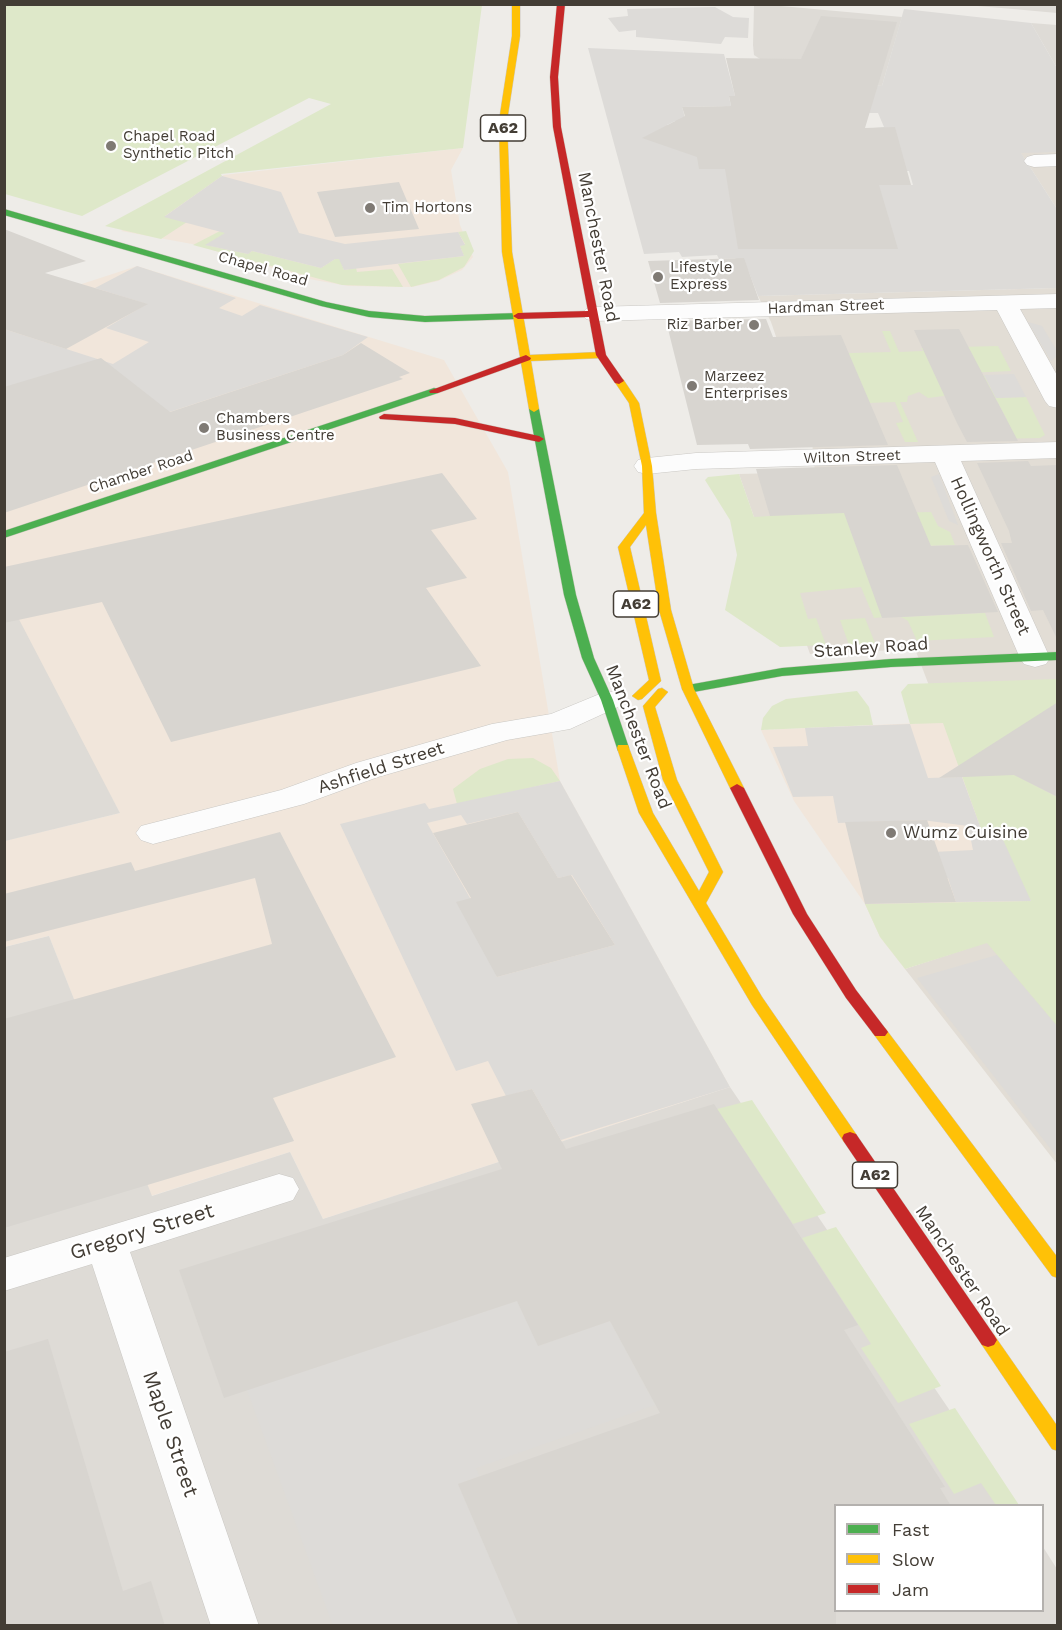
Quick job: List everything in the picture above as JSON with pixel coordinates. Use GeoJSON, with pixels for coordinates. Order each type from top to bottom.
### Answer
{"type":"FeatureCollection","features":[{"type":"Feature","properties":{"kind":"main road","name":"Manchester Road"},"geometry":{"type":"LineString","coordinates":[[516,4],[516,36],[503,121],[507,252],[539,439],[570,596],[588,658],[623,698],[646,813],[757,1001],[1058,1443]]}},
{"type":"Feature","properties":{"kind":"main road","name":"Manchester Road"},"geometry":{"type":"LineString","coordinates":[[561,4],[554,77],[557,126],[601,355],[634,403],[647,466],[650,513],[665,609],[688,689],[800,914],[851,994],[1058,1271]]}},
{"type":"Feature","properties":{"kind":"main road","name":"Chapel Road"},"geometry":{"type":"LineString","coordinates":[[4,212],[314,301],[369,314],[425,319],[594,314]]}},
{"type":"Feature","properties":{"kind":"main road","name":"Chamber Road"},"geometry":{"type":"LineString","coordinates":[[4,535],[363,417],[526,358],[601,355]]}},
{"type":"Feature","properties":{"kind":"main road"},"geometry":{"type":"LineString","coordinates":[[363,417],[455,421],[539,439]]}},
{"type":"Feature","properties":{"kind":"main road","name":"A62"},"geometry":{"type":"LineString","coordinates":[[623,698],[655,681],[624,547],[650,513]]}},
{"type":"Feature","properties":{"kind":"main road","name":"Stanley Road"},"geometry":{"type":"LineString","coordinates":[[623,698],[782,672],[891,663],[1046,657]]}},
{"type":"Feature","properties":{"kind":"main road"},"geometry":{"type":"LineString","coordinates":[[662,692],[649,706],[670,780],[716,872],[699,903]]}},
{"type":"Feature","properties":{"kind":"street"},"geometry":{"type":"LineString","coordinates":[[1034,161],[1058,160]]}},
{"type":"Feature","properties":{"kind":"street","name":"Hardman Street"},"geometry":{"type":"LineString","coordinates":[[594,314],[1058,302]]}},
{"type":"Feature","properties":{"kind":"street"},"geometry":{"type":"LineString","coordinates":[[1005,303],[1058,401]]}},
{"type":"Feature","properties":{"kind":"street","name":"Wilton Street"},"geometry":{"type":"LineString","coordinates":[[647,466],[696,461],[1058,450]]}},
{"type":"Feature","properties":{"kind":"street","name":"Hollingworth Street"},"geometry":{"type":"LineString","coordinates":[[945,454],[1046,657]]}},
{"type":"Feature","properties":{"kind":"street","name":"Ashfield Street"},"geometry":{"type":"LineString","coordinates":[[153,833],[292,797],[368,770],[503,730],[559,722],[623,698]]}},
{"type":"Feature","properties":{"kind":"street","name":"Gregory Street"},"geometry":{"type":"LineString","coordinates":[[4,1275],[279,1189]]}},
{"type":"Feature","properties":{"kind":"street","name":"Maple Street"},"geometry":{"type":"LineString","coordinates":[[106,1243],[235,1626]]}},
{"type":"Feature","properties":{"kind":"shaded area"},"geometry":{"type":"Polygon","coordinates":[[[770,5],[902,17],[882,86],[836,83],[760,59],[754,55],[754,6],[770,5]]]}},
{"type":"Feature","properties":{"kind":"shaded area"},"geometry":{"type":"Polygon","coordinates":[[[966,5],[1057,5],[1057,13],[1013,9],[966,5]]]}},
{"type":"Feature","properties":{"kind":"shaded area"},"geometry":{"type":"Polygon","coordinates":[[[715,7],[733,17],[749,18],[748,38],[725,37],[721,44],[636,37],[636,30],[619,32],[608,18],[628,16],[627,9],[715,7]]]}},
{"type":"Feature","properties":{"kind":"shaded area"},"geometry":{"type":"Polygon","coordinates":[[[904,9],[1031,23],[1057,68],[1057,152],[1021,153],[1057,209],[1057,288],[758,296],[748,270],[735,258],[719,259],[717,255],[682,257],[679,252],[644,254],[588,48],[724,54],[735,96],[729,97],[731,106],[682,107],[686,121],[675,121],[667,125],[672,148],[884,127],[878,113],[844,113],[836,83],[882,86],[904,9]],[[909,171],[875,172],[878,185],[913,185],[909,171]]]}},
{"type":"Feature","properties":{"kind":"shaded area"},"geometry":{"type":"Polygon","coordinates":[[[1031,23],[1057,25],[1057,68],[1031,23]]]}},
{"type":"Feature","properties":{"kind":"shaded area"},"geometry":{"type":"Polygon","coordinates":[[[463,148],[451,170],[460,225],[473,257],[462,270],[438,281],[412,287],[348,286],[309,279],[192,244],[121,231],[224,175],[463,148]]]}},
{"type":"Feature","properties":{"kind":"shaded area"},"geometry":{"type":"Polygon","coordinates":[[[1020,152],[1057,152],[1057,209],[1030,167],[1020,152]]]}},
{"type":"Feature","properties":{"kind":"shaded area"},"geometry":{"type":"Polygon","coordinates":[[[222,176],[281,192],[299,233],[345,244],[458,232],[465,245],[460,246],[464,256],[344,270],[339,259],[335,259],[321,268],[252,251],[248,254],[205,245],[225,233],[164,217],[222,176]]]}},
{"type":"Feature","properties":{"kind":"shaded area"},"geometry":{"type":"Polygon","coordinates":[[[137,266],[444,360],[508,472],[560,781],[730,1087],[323,1219],[290,1152],[151,1196],[49,936],[5,947],[4,841],[120,813],[5,605],[5,309],[137,266]]]}},
{"type":"Feature","properties":{"kind":"shaded area"},"geometry":{"type":"Polygon","coordinates":[[[137,266],[236,298],[219,308],[242,316],[260,305],[368,337],[343,355],[142,421],[5,387],[4,329],[113,364],[149,342],[106,328],[147,304],[95,288],[137,266]]]}},
{"type":"Feature","properties":{"kind":"shaded area"},"geometry":{"type":"Polygon","coordinates":[[[1057,288],[1057,1164],[905,969],[1042,924],[999,831],[943,722],[915,649],[810,654],[762,517],[754,517],[739,474],[815,472],[812,442],[771,322],[758,296],[1057,288]]]}},
{"type":"Feature","properties":{"kind":"shaded area"},"geometry":{"type":"Polygon","coordinates":[[[1028,322],[1042,326],[1057,351],[1057,356],[1051,361],[1028,322]]]}},
{"type":"Feature","properties":{"kind":"shaded area"},"geometry":{"type":"Polygon","coordinates":[[[1014,374],[1026,397],[996,398],[984,375],[1014,374]]]}},
{"type":"Feature","properties":{"kind":"shaded area"},"geometry":{"type":"Polygon","coordinates":[[[939,474],[958,525],[949,521],[931,477],[939,474]]]}},
{"type":"Feature","properties":{"kind":"shaded area"},"geometry":{"type":"Polygon","coordinates":[[[11,604],[120,813],[5,841],[4,605],[11,604]]]}},
{"type":"Feature","properties":{"kind":"shaded area"},"geometry":{"type":"Polygon","coordinates":[[[943,722],[1042,924],[905,969],[880,937],[865,904],[794,801],[761,730],[943,722]]]}},
{"type":"Feature","properties":{"kind":"shaded area"},"geometry":{"type":"Polygon","coordinates":[[[910,724],[928,778],[962,777],[981,829],[999,831],[1031,901],[956,902],[948,878],[940,878],[933,852],[973,850],[968,826],[922,820],[838,823],[833,796],[793,797],[773,747],[808,746],[805,728],[910,724]]]}},
{"type":"Feature","properties":{"kind":"shaded area"},"geometry":{"type":"Polygon","coordinates":[[[560,781],[730,1087],[561,1140],[532,1089],[506,1096],[488,1061],[456,1071],[340,824],[425,803],[429,809],[560,781]],[[518,812],[467,824],[461,815],[427,823],[470,898],[497,977],[615,945],[572,875],[558,878],[518,812]]]}},
{"type":"Feature","properties":{"kind":"shaded area"},"geometry":{"type":"Polygon","coordinates":[[[49,936],[152,1196],[290,1152],[323,1219],[730,1087],[1013,1504],[834,1504],[834,1612],[1044,1612],[1044,1549],[1057,1569],[1057,1625],[5,1626],[5,947],[49,936]]]}},
{"type":"Feature","properties":{"kind":"shaded area"},"geometry":{"type":"Polygon","coordinates":[[[997,955],[1057,1026],[1057,1157],[917,978],[997,955]]]}},
{"type":"Feature","properties":{"kind":"shaded area"},"geometry":{"type":"Polygon","coordinates":[[[517,1301],[539,1346],[610,1321],[655,1405],[476,1468],[479,1476],[458,1484],[519,1625],[333,1626],[247,1390],[517,1301]]]}},
{"type":"Feature","properties":{"kind":"green space","name":"Chapel Road Synthetic Pitch"},"geometry":{"type":"Polygon","coordinates":[[[4,5],[482,5],[463,148],[221,174],[222,176],[165,216],[187,222],[161,239],[105,226],[331,104],[309,98],[82,216],[5,194],[4,5]]]}},
{"type":"Feature","properties":{"kind":"green space"},"geometry":{"type":"Polygon","coordinates":[[[220,231],[226,233],[206,245],[248,254],[252,251],[321,268],[335,259],[340,259],[344,270],[356,268],[357,272],[392,269],[403,287],[342,285],[193,245],[220,231]]]}},
{"type":"Feature","properties":{"kind":"green space"},"geometry":{"type":"Polygon","coordinates":[[[466,231],[474,251],[464,267],[439,280],[411,287],[398,264],[464,256],[460,246],[465,244],[458,232],[466,231]]]}},
{"type":"Feature","properties":{"kind":"green space"},"geometry":{"type":"Polygon","coordinates":[[[882,331],[890,331],[899,352],[923,351],[921,348],[998,346],[1011,371],[945,374],[946,376],[984,375],[996,398],[1026,397],[1045,435],[1040,438],[995,439],[1007,420],[997,401],[979,402],[951,395],[928,398],[919,392],[908,396],[907,402],[900,402],[918,442],[905,442],[896,423],[903,422],[895,402],[868,403],[810,354],[891,352],[882,331]]]}},
{"type":"Feature","properties":{"kind":"green space"},"geometry":{"type":"Polygon","coordinates":[[[739,474],[754,517],[770,516],[819,490],[889,513],[931,512],[938,526],[950,532],[955,545],[920,546],[886,617],[874,618],[861,587],[800,593],[808,619],[816,618],[826,645],[780,647],[725,610],[737,555],[730,520],[705,480],[708,477],[739,474]]]}},
{"type":"Feature","properties":{"kind":"green space"},"geometry":{"type":"Polygon","coordinates":[[[985,613],[994,637],[917,641],[908,621],[901,617],[985,613]]]}},
{"type":"Feature","properties":{"kind":"green space"},"geometry":{"type":"Polygon","coordinates":[[[865,618],[875,643],[849,645],[840,620],[865,618]]]}},
{"type":"Feature","properties":{"kind":"green space"},"geometry":{"type":"Polygon","coordinates":[[[1057,679],[1057,723],[978,756],[1057,797],[1057,1026],[987,943],[905,969],[880,937],[865,904],[1031,901],[981,829],[943,723],[910,724],[901,692],[908,684],[1057,679]]]}},
{"type":"Feature","properties":{"kind":"green space"},"geometry":{"type":"Polygon","coordinates":[[[857,691],[869,707],[873,725],[761,730],[763,718],[772,706],[786,699],[857,691]]]}},
{"type":"Feature","properties":{"kind":"green space"},"geometry":{"type":"Polygon","coordinates":[[[533,758],[551,768],[560,781],[457,804],[453,789],[480,769],[508,759],[533,758]]]}},
{"type":"Feature","properties":{"kind":"green space"},"geometry":{"type":"Polygon","coordinates":[[[752,1100],[826,1213],[793,1224],[717,1109],[752,1100]]]}},
{"type":"Feature","properties":{"kind":"green space"},"geometry":{"type":"Polygon","coordinates":[[[836,1227],[941,1386],[898,1403],[861,1348],[871,1344],[802,1238],[836,1227]]]}},
{"type":"Feature","properties":{"kind":"green space"},"geometry":{"type":"Polygon","coordinates":[[[955,1408],[1018,1504],[995,1504],[981,1483],[954,1494],[909,1424],[955,1408]]]}},
{"type":"Feature","properties":{"kind":"building"},"geometry":{"type":"Polygon","coordinates":[[[821,16],[897,22],[865,128],[895,127],[911,185],[879,185],[898,249],[738,249],[725,169],[699,169],[697,157],[642,138],[685,116],[682,107],[731,106],[729,96],[735,96],[726,58],[801,59],[821,16]]]}},
{"type":"Feature","properties":{"kind":"building","name":"Tim Hortons"},"geometry":{"type":"Polygon","coordinates":[[[399,182],[419,229],[335,237],[317,192],[399,182]]]}},
{"type":"Feature","properties":{"kind":"building"},"geometry":{"type":"Polygon","coordinates":[[[4,229],[86,261],[45,273],[148,304],[66,349],[4,329],[4,229]]]}},
{"type":"Feature","properties":{"kind":"building"},"geometry":{"type":"Polygon","coordinates":[[[744,258],[759,300],[660,303],[648,261],[744,258]]]}},
{"type":"Feature","properties":{"kind":"building"},"geometry":{"type":"Polygon","coordinates":[[[766,319],[773,337],[841,335],[888,445],[750,449],[748,444],[697,445],[666,321],[766,319]]]}},
{"type":"Feature","properties":{"kind":"building"},"geometry":{"type":"Polygon","coordinates":[[[959,329],[1018,441],[967,442],[914,330],[959,329]]]}},
{"type":"Feature","properties":{"kind":"building","name":"Chambers Business Centre"},"geometry":{"type":"Polygon","coordinates":[[[361,343],[410,373],[399,377],[403,379],[4,513],[4,387],[101,358],[170,412],[343,355],[361,343]]]}},
{"type":"Feature","properties":{"kind":"building"},"geometry":{"type":"Polygon","coordinates":[[[1028,461],[1031,466],[1058,465],[1058,641],[1043,610],[1031,611],[1001,543],[1012,543],[1009,531],[977,463],[1028,461]]]}},
{"type":"Feature","properties":{"kind":"building"},"geometry":{"type":"Polygon","coordinates":[[[897,465],[931,546],[968,545],[998,612],[882,618],[844,513],[770,516],[756,469],[897,465]]]}},
{"type":"Feature","properties":{"kind":"building"},"geometry":{"type":"Polygon","coordinates":[[[442,473],[477,519],[431,530],[467,578],[426,588],[481,666],[171,742],[102,602],[4,623],[4,567],[442,473]]]}},
{"type":"Feature","properties":{"kind":"building"},"geometry":{"type":"Polygon","coordinates":[[[1058,702],[1058,797],[1014,775],[939,778],[1058,702]]]}},
{"type":"Feature","properties":{"kind":"building"},"geometry":{"type":"Polygon","coordinates":[[[518,812],[558,878],[571,875],[615,945],[497,977],[456,902],[471,898],[433,833],[518,812]]]}},
{"type":"Feature","properties":{"kind":"building"},"geometry":{"type":"Polygon","coordinates":[[[927,820],[956,902],[865,904],[845,822],[927,820]]]}},
{"type":"Feature","properties":{"kind":"building"},"geometry":{"type":"Polygon","coordinates":[[[280,832],[396,1057],[273,1098],[294,1141],[4,1228],[4,1019],[272,944],[255,878],[4,942],[4,894],[131,862],[135,871],[280,832]]]}},
{"type":"Feature","properties":{"kind":"building"},"geometry":{"type":"Polygon","coordinates":[[[532,1089],[566,1149],[714,1104],[858,1325],[844,1330],[945,1487],[940,1488],[950,1504],[834,1504],[836,1626],[519,1626],[458,1484],[660,1413],[610,1321],[538,1346],[517,1301],[224,1398],[179,1270],[502,1169],[471,1104],[532,1089]]]}},
{"type":"Feature","properties":{"kind":"building"},"geometry":{"type":"Polygon","coordinates":[[[48,1339],[123,1591],[151,1581],[165,1626],[4,1626],[4,1352],[48,1339]]]}},
{"type":"Feature","properties":{"kind":"traffic: fast"},"geometry":{"type":"LineString","coordinates":[[4,212],[324,304],[369,314],[425,319],[518,316]]}},
{"type":"Feature","properties":{"kind":"traffic: fast"},"geometry":{"type":"LineString","coordinates":[[4,535],[434,391]]}},
{"type":"Feature","properties":{"kind":"traffic: fast"},"geometry":{"type":"LineString","coordinates":[[534,409],[570,595],[588,658],[607,700],[623,748]]}},
{"type":"Feature","properties":{"kind":"traffic: fast"},"geometry":{"type":"LineString","coordinates":[[688,689],[782,672],[891,663],[1058,656]]}},
{"type":"Feature","properties":{"kind":"traffic: slow"},"geometry":{"type":"LineString","coordinates":[[516,4],[516,36],[503,121],[507,252],[534,409]]}},
{"type":"Feature","properties":{"kind":"traffic: slow"},"geometry":{"type":"LineString","coordinates":[[526,358],[601,355]]}},
{"type":"Feature","properties":{"kind":"traffic: slow"},"geometry":{"type":"LineString","coordinates":[[619,381],[634,403],[647,466],[650,513],[665,610],[688,689],[737,788]]}},
{"type":"Feature","properties":{"kind":"traffic: slow"},"geometry":{"type":"LineString","coordinates":[[638,696],[655,681],[624,547],[650,513]]}},
{"type":"Feature","properties":{"kind":"traffic: slow"},"geometry":{"type":"LineString","coordinates":[[662,692],[649,706],[670,780],[716,872],[699,903]]}},
{"type":"Feature","properties":{"kind":"traffic: slow"},"geometry":{"type":"LineString","coordinates":[[623,748],[646,813],[757,1001],[850,1138]]}},
{"type":"Feature","properties":{"kind":"traffic: slow"},"geometry":{"type":"LineString","coordinates":[[880,1032],[1058,1271]]}},
{"type":"Feature","properties":{"kind":"traffic: slow"},"geometry":{"type":"LineString","coordinates":[[988,1340],[1058,1443]]}},
{"type":"Feature","properties":{"kind":"traffic: jam"},"geometry":{"type":"LineString","coordinates":[[561,4],[554,77],[557,127],[601,355],[619,381]]}},
{"type":"Feature","properties":{"kind":"traffic: jam"},"geometry":{"type":"LineString","coordinates":[[518,316],[594,314]]}},
{"type":"Feature","properties":{"kind":"traffic: jam"},"geometry":{"type":"LineString","coordinates":[[434,391],[526,358]]}},
{"type":"Feature","properties":{"kind":"traffic: jam"},"geometry":{"type":"LineString","coordinates":[[384,417],[455,421],[539,439]]}},
{"type":"Feature","properties":{"kind":"traffic: jam"},"geometry":{"type":"LineString","coordinates":[[737,788],[800,914],[851,994],[880,1032]]}},
{"type":"Feature","properties":{"kind":"traffic: jam"},"geometry":{"type":"LineString","coordinates":[[850,1138],[988,1340]]}},
{"type":"Feature","properties":{"kind":"place","name":"Chapel Road Synthetic Pitch"},"geometry":{"type":"Point","coordinates":[111,146]}},
{"type":"Feature","properties":{"kind":"place","name":"Tim Hortons"},"geometry":{"type":"Point","coordinates":[370,208]}},
{"type":"Feature","properties":{"kind":"place","name":"Lifestyle Express"},"geometry":{"type":"Point","coordinates":[658,277]}},
{"type":"Feature","properties":{"kind":"place","name":"Riz Barber"},"geometry":{"type":"Point","coordinates":[754,325]}},
{"type":"Feature","properties":{"kind":"place","name":"Marzeez Enterprises"},"geometry":{"type":"Point","coordinates":[692,386]}},
{"type":"Feature","properties":{"kind":"place","name":"Chambers Business Centre"},"geometry":{"type":"Point","coordinates":[204,428]}},
{"type":"Feature","properties":{"kind":"place","name":"Wumz Cuisine"},"geometry":{"type":"Point","coordinates":[891,833]}}]}
